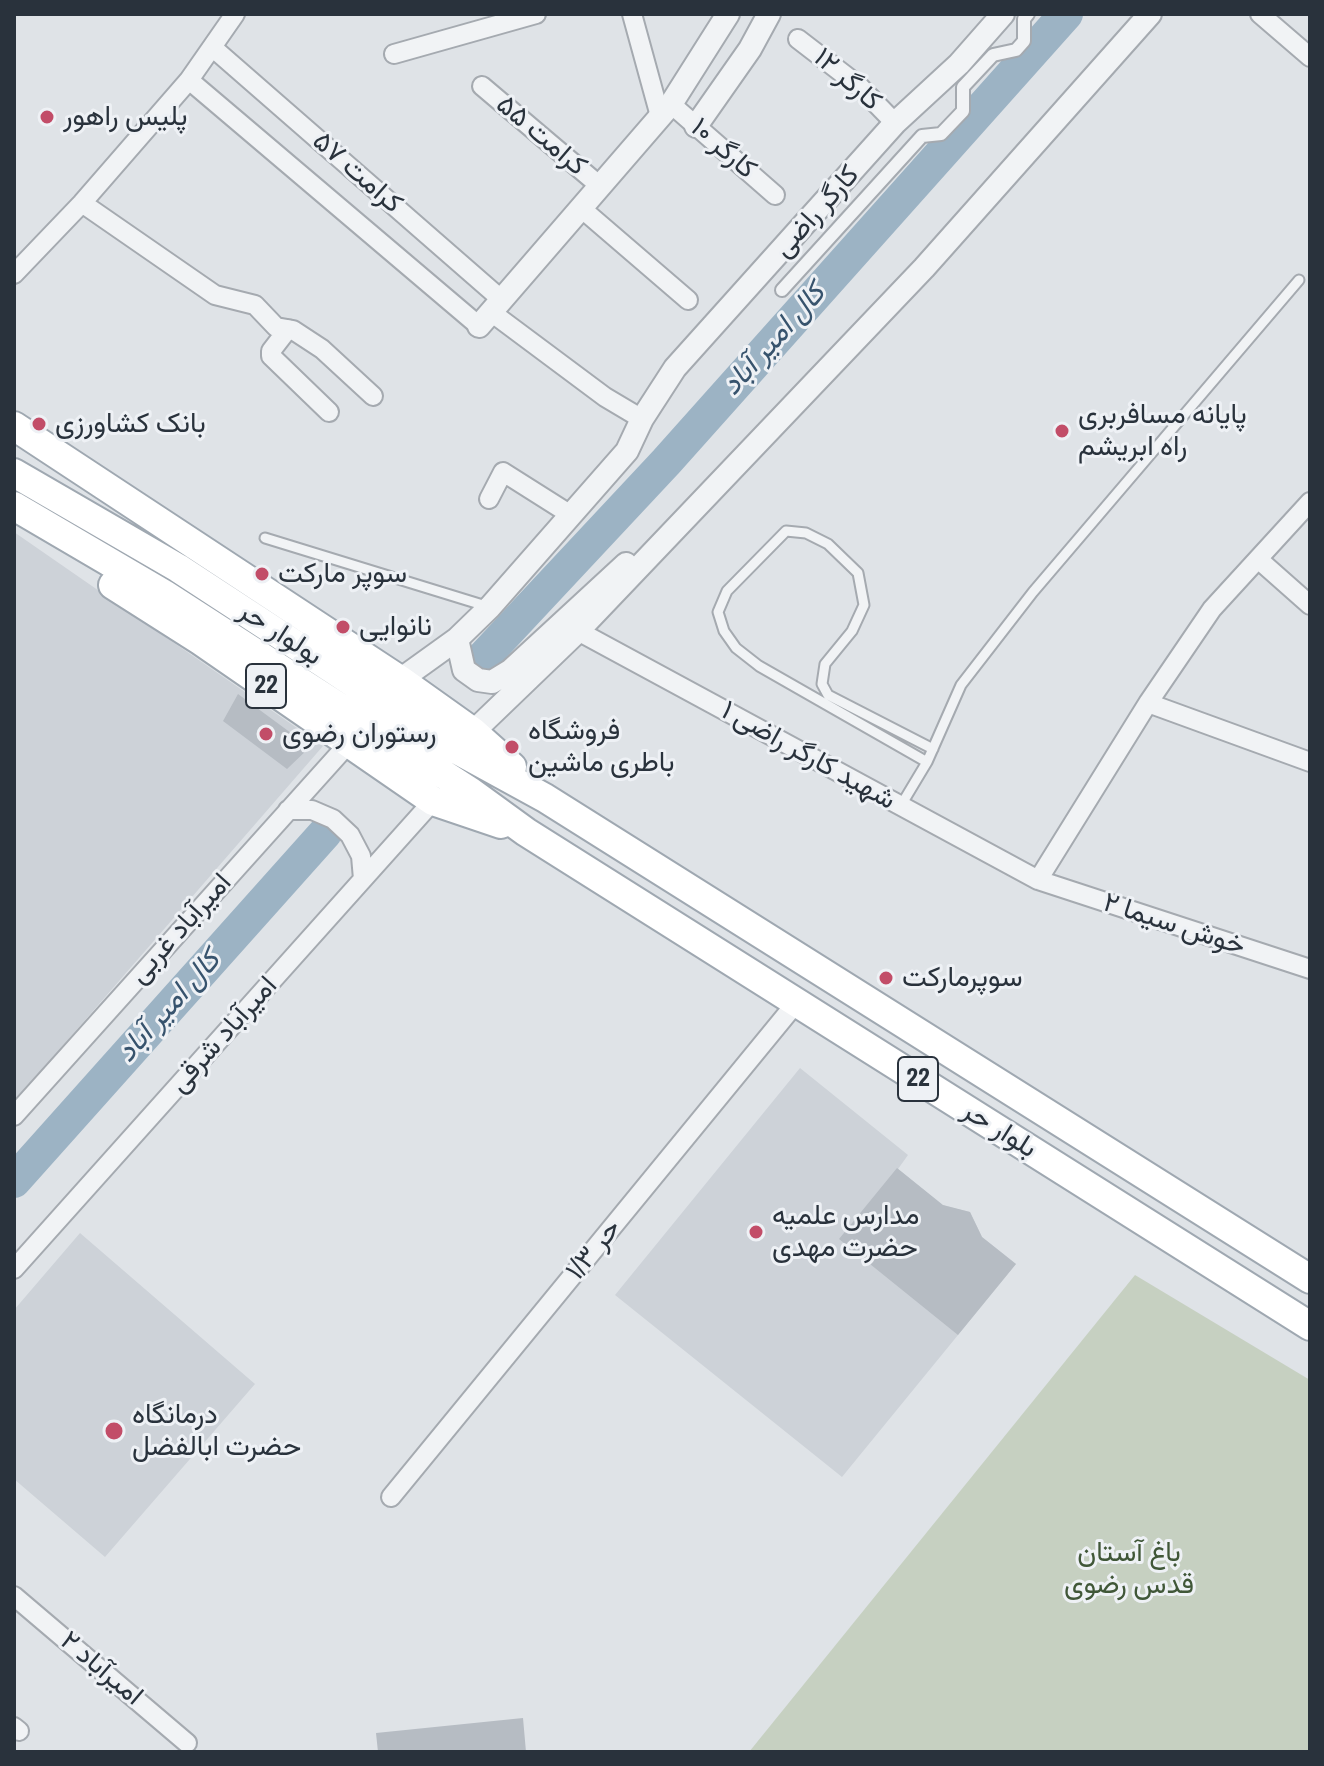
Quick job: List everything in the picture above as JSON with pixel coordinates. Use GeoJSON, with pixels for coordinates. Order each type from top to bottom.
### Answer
{"type":"FeatureCollection","features":[{"type":"Feature","properties":{"kind":"main road","name":"22"},"geometry":{"type":"LineString","coordinates":[[14,426],[400,680],[473,732],[545,798]]}},
{"type":"Feature","properties":{"kind":"main road","name":"بولوار حر"},"geometry":{"type":"LineString","coordinates":[[14,473],[178,568],[450,746],[545,798]]}},
{"type":"Feature","properties":{"kind":"main road","name":"بولوار حر"},"geometry":{"type":"LineString","coordinates":[[14,506],[164,594],[471,792],[526,832]]}},
{"type":"Feature","properties":{"kind":"main road","name":"22"},"geometry":{"type":"LineString","coordinates":[[14,522],[201,641],[433,801],[526,832]]}},
{"type":"Feature","properties":{"kind":"main road","name":"بلوار حر"},"geometry":{"type":"LineString","coordinates":[[545,798],[1310,1279]]}},
{"type":"Feature","properties":{"kind":"main road","name":"بلوار حر"},"geometry":{"type":"LineString","coordinates":[[526,832],[1310,1326]]}},
{"type":"Feature","properties":{"kind":"street"},"geometry":{"type":"LineString","coordinates":[[14,274],[82,203],[189,80],[235,14]]}},
{"type":"Feature","properties":{"kind":"street"},"geometry":{"type":"LineString","coordinates":[[394,54],[536,14]]}},
{"type":"Feature","properties":{"kind":"street"},"geometry":{"type":"LineString","coordinates":[[632,14],[665,110]]}},
{"type":"Feature","properties":{"kind":"street"},"geometry":{"type":"LineString","coordinates":[[490,313],[665,110],[728,14]]}},
{"type":"Feature","properties":{"kind":"street"},"geometry":{"type":"LineString","coordinates":[[696,126],[750,49],[769,14]]}},
{"type":"Feature","properties":{"kind":"street","name":"کارگر راضی"},"geometry":{"type":"LineString","coordinates":[[400,680],[457,639],[490,607],[627,451],[642,419],[675,368],[895,123],[959,64],[1003,14]]}},
{"type":"Feature","properties":{"kind":"street"},"geometry":{"type":"LineString","coordinates":[[782,290],[922,136],[941,134],[963,111],[963,87],[993,55],[1016,50],[1024,41],[1024,19],[1028,14]]}},
{"type":"Feature","properties":{"kind":"street"},"geometry":{"type":"LineString","coordinates":[[473,732],[578,631],[924,268],[1150,14]]}},
{"type":"Feature","properties":{"kind":"street"},"geometry":{"type":"LineString","coordinates":[[1260,14],[1310,57]]}},
{"type":"Feature","properties":{"kind":"street","name":"کارگر ۱۲"},"geometry":{"type":"LineString","coordinates":[[798,39],[859,86],[895,123]]}},
{"type":"Feature","properties":{"kind":"street","name":"کرامت ۵۷"},"geometry":{"type":"LineString","coordinates":[[212,47],[490,313]]}},
{"type":"Feature","properties":{"kind":"street"},"geometry":{"type":"LineString","coordinates":[[189,80],[490,313],[605,397],[642,419]]}},
{"type":"Feature","properties":{"kind":"street","name":"کرامت ۵۵"},"geometry":{"type":"LineString","coordinates":[[482,86],[600,186]]}},
{"type":"Feature","properties":{"kind":"street","name":"کارگر ۱۰"},"geometry":{"type":"LineString","coordinates":[[665,110],[696,126],[775,195]]}},
{"type":"Feature","properties":{"kind":"street"},"geometry":{"type":"LineString","coordinates":[[82,203],[215,295],[250,302],[276,327],[288,329],[322,349],[373,396]]}},
{"type":"Feature","properties":{"kind":"street"},"geometry":{"type":"LineString","coordinates":[[581,208],[688,300]]}},
{"type":"Feature","properties":{"kind":"street"},"geometry":{"type":"LineString","coordinates":[[288,329],[271,351],[271,356],[329,412]]}},
{"type":"Feature","properties":{"kind":"street"},"geometry":{"type":"LineString","coordinates":[[489,499],[503,472],[571,515]]}},
{"type":"Feature","properties":{"kind":"street"},"geometry":{"type":"LineString","coordinates":[[1038,880],[1148,703],[1212,609],[1310,502]]}},
{"type":"Feature","properties":{"kind":"street"},"geometry":{"type":"LineString","coordinates":[[457,639],[464,670],[478,680],[492,682],[510,671],[618,568],[674,532]]}},
{"type":"Feature","properties":{"kind":"street"},"geometry":{"type":"LineString","coordinates":[[1258,559],[1310,605]]}},
{"type":"Feature","properties":{"kind":"street","name":"شهید کارگر راضی ۱"},"geometry":{"type":"LineString","coordinates":[[578,631],[1038,880]]}},
{"type":"Feature","properties":{"kind":"street"},"geometry":{"type":"LineString","coordinates":[[1148,703],[1310,762]]}},
{"type":"Feature","properties":{"kind":"street","name":"امیرآباد غربی"},"geometry":{"type":"LineString","coordinates":[[14,1116],[349,743]]}},
{"type":"Feature","properties":{"kind":"street","name":"امیرآباد شرقی"},"geometry":{"type":"LineString","coordinates":[[14,1269],[433,801]]}},
{"type":"Feature","properties":{"kind":"street"},"geometry":{"type":"LineString","coordinates":[[288,810],[312,810],[333,819],[350,835],[361,856],[363,879]]}},
{"type":"Feature","properties":{"kind":"street","name":"خوش سیما ۲"},"geometry":{"type":"LineString","coordinates":[[1038,880],[1310,969]]}},
{"type":"Feature","properties":{"kind":"street","name":"حر ۱/۳"},"geometry":{"type":"LineString","coordinates":[[391,1497],[796,1003]]}},
{"type":"Feature","properties":{"kind":"street","name":"امیرآباد ۲"},"geometry":{"type":"LineString","coordinates":[[14,1596],[187,1743]]}},
{"type":"Feature","properties":{"kind":"lane"},"geometry":{"type":"LineString","coordinates":[[900,807],[927,762],[961,685],[1033,592],[1299,280]]}},
{"type":"Feature","properties":{"kind":"lane"},"geometry":{"type":"LineString","coordinates":[[927,762],[759,666],[736,648],[724,631],[718,612],[727,591],[786,531],[806,533],[828,544],[858,573],[864,605],[852,631],[825,664],[822,684],[828,695],[933,749]]}},
{"type":"Feature","properties":{"kind":"lane"},"geometry":{"type":"LineString","coordinates":[[265,538],[490,607]]}},
{"type":"Feature","properties":{"kind":"shaded area"},"geometry":{"type":"Polygon","coordinates":[[[14,532],[323,746],[14,1102],[14,532]]]}},
{"type":"Feature","properties":{"kind":"shaded area"},"geometry":{"type":"Polygon","coordinates":[[[800,1068],[908,1155],[898,1169],[942,1205],[970,1212],[982,1237],[1016,1264],[842,1477],[615,1295],[800,1068]]]}},
{"type":"Feature","properties":{"kind":"shaded area","name":"درمانگاه حضرت ابالفضل"},"geometry":{"type":"Polygon","coordinates":[[[80,1233],[255,1384],[105,1557],[14,1479],[14,1310],[80,1233]]]}},
{"type":"Feature","properties":{"kind":"green space","name":"باغ آستان قدس رضوی"},"geometry":{"type":"Polygon","coordinates":[[[1135,1275],[1310,1380],[1310,1752],[749,1752],[1135,1275]]]}},
{"type":"Feature","properties":{"kind":"building","name":"رستوران رضوی"},"geometry":{"type":"Polygon","coordinates":[[[238,694],[310,747],[287,769],[223,721],[238,694]]]}},
{"type":"Feature","properties":{"kind":"building"},"geometry":{"type":"Polygon","coordinates":[[[897,1168],[943,1205],[970,1212],[982,1237],[1016,1264],[958,1335],[839,1239],[897,1168]]]}},
{"type":"Feature","properties":{"kind":"building"},"geometry":{"type":"Polygon","coordinates":[[[523,1718],[526,1752],[378,1752],[376,1733],[523,1718]]]}},
{"type":"Feature","properties":{"kind":"waterway","name":"کال امیر آباد"},"geometry":{"type":"LineString","coordinates":[[478,663],[666,462],[1066,14]]}},
{"type":"Feature","properties":{"kind":"waterway","name":"کال امیر آباد"},"geometry":{"type":"LineString","coordinates":[[14,1181],[325,833]]}},
{"type":"Feature","properties":{"kind":"place","name":"پلیس راهور"},"geometry":{"type":"Point","coordinates":[47,117]}},
{"type":"Feature","properties":{"kind":"place","name":"بانک کشاورزی"},"geometry":{"type":"Point","coordinates":[39,424]}},
{"type":"Feature","properties":{"kind":"place","name":"پایانه مسافربری راه ابریشم"},"geometry":{"type":"Point","coordinates":[1062,431]}},
{"type":"Feature","properties":{"kind":"place","name":"سوپر مارکت"},"geometry":{"type":"Point","coordinates":[262,574]}},
{"type":"Feature","properties":{"kind":"place","name":"نانوایی"},"geometry":{"type":"Point","coordinates":[343,627]}},
{"type":"Feature","properties":{"kind":"place","name":"رستوران رضوی"},"geometry":{"type":"Point","coordinates":[266,734]}},
{"type":"Feature","properties":{"kind":"place","name":"فروشگاه باطری ماشین"},"geometry":{"type":"Point","coordinates":[512,747]}},
{"type":"Feature","properties":{"kind":"place","name":"سوپرمارکت"},"geometry":{"type":"Point","coordinates":[886,978]}},
{"type":"Feature","properties":{"kind":"place","name":"مدارس علمیه حضرت مهدی"},"geometry":{"type":"Point","coordinates":[756,1232]}},
{"type":"Feature","properties":{"kind":"place","name":"درمانگاه حضرت ابالفضل"},"geometry":{"type":"Point","coordinates":[114,1431]}}]}
